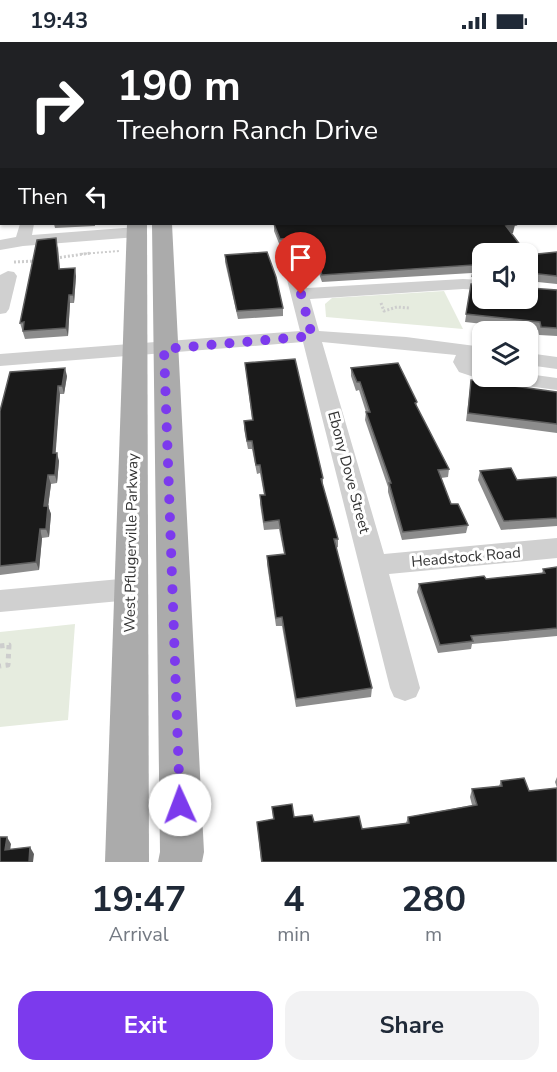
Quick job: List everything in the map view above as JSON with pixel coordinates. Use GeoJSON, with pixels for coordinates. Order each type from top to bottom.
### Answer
{"type":"FeatureCollection","features":[{"type":"Feature","properties":{"kind":"main road","name":"West Pflugerville Parkway"},"geometry":{"type":"LineString","coordinates":[[140,233],[182,840],[180,862]]}},
{"type":"Feature","properties":{"kind":"main road","name":"West Pflugerville Parkway"},"geometry":{"type":"LineString","coordinates":[[127,862],[131,589],[149,350]]}},
{"type":"Feature","properties":{"kind":"street"},"geometry":{"type":"LineString","coordinates":[[22,242],[27,225]]}},
{"type":"Feature","properties":{"kind":"street"},"geometry":{"type":"LineString","coordinates":[[0,245],[140,233]]}},
{"type":"Feature","properties":{"kind":"street","name":"Ebony Dove Street"},"geometry":{"type":"LineString","coordinates":[[290,256],[405,688]]}},
{"type":"Feature","properties":{"kind":"street"},"geometry":{"type":"LineString","coordinates":[[0,309],[9,269]]}},
{"type":"Feature","properties":{"kind":"street"},"geometry":{"type":"LineString","coordinates":[[301,294],[472,284]]}},
{"type":"Feature","properties":{"kind":"street"},"geometry":{"type":"LineString","coordinates":[[0,360],[312,336],[406,343],[472,352]]}},
{"type":"Feature","properties":{"kind":"street"},"geometry":{"type":"LineString","coordinates":[[472,354],[463,362],[466,368],[472,370]]}},
{"type":"Feature","properties":{"kind":"street"},"geometry":{"type":"LineString","coordinates":[[538,360],[557,363]]}},
{"type":"Feature","properties":{"kind":"street"},"geometry":{"type":"LineString","coordinates":[[538,382],[557,384]]}},
{"type":"Feature","properties":{"kind":"street","name":"Headstock Road"},"geometry":{"type":"LineString","coordinates":[[374,566],[557,548]]}},
{"type":"Feature","properties":{"kind":"street"},"geometry":{"type":"LineString","coordinates":[[0,601],[131,589]]}},
{"type":"Feature","properties":{"kind":"path"},"geometry":{"type":"LineString","coordinates":[[50,259],[97,252],[140,233]]}},
{"type":"Feature","properties":{"kind":"path"},"geometry":{"type":"LineString","coordinates":[[9,269],[40,260]]}},
{"type":"Feature","properties":{"kind":"path"},"geometry":{"type":"LineString","coordinates":[[380,303],[384,311],[397,307],[409,308]]}},
{"type":"Feature","properties":{"kind":"path"},"geometry":{"type":"LineString","coordinates":[[0,646],[9,645],[8,665],[0,666]]}},
{"type":"Feature","properties":{"kind":"shaded area"},"geometry":{"type":"Polygon","coordinates":[[[444,291],[463,329],[326,317],[325,304],[332,298],[444,291]]]}},
{"type":"Feature","properties":{"kind":"shaded area"},"geometry":{"type":"Polygon","coordinates":[[[75,624],[68,720],[0,727],[0,632],[75,624]]]}},
{"type":"Feature","properties":{"kind":"building"},"geometry":{"type":"Polygon","coordinates":[[[274,225],[515,225],[506,226],[519,243],[472,243],[472,265],[322,275],[309,237],[280,239],[274,225]]]}},
{"type":"Feature","properties":{"kind":"building"},"geometry":{"type":"Polygon","coordinates":[[[56,238],[59,269],[75,268],[73,295],[69,295],[66,328],[23,331],[24,322],[20,323],[37,240],[56,238]]]}},
{"type":"Feature","properties":{"kind":"building"},"geometry":{"type":"Polygon","coordinates":[[[267,252],[283,308],[237,311],[225,255],[267,252]]]}},
{"type":"Feature","properties":{"kind":"building"},"geometry":{"type":"Polygon","coordinates":[[[557,252],[557,276],[538,274],[538,254],[557,252]]]}},
{"type":"Feature","properties":{"kind":"building"},"geometry":{"type":"Polygon","coordinates":[[[471,284],[472,309],[538,309],[538,289],[557,290],[557,328],[541,327],[538,321],[466,314],[471,284]]]}},
{"type":"Feature","properties":{"kind":"building"},"geometry":{"type":"Polygon","coordinates":[[[295,359],[323,478],[321,479],[338,539],[334,539],[372,688],[296,699],[282,617],[276,618],[267,556],[285,554],[279,520],[264,522],[260,495],[265,495],[260,465],[256,465],[252,441],[247,441],[244,421],[253,420],[245,363],[295,359]]]}},
{"type":"Feature","properties":{"kind":"building"},"geometry":{"type":"Polygon","coordinates":[[[398,363],[417,402],[415,403],[449,469],[438,470],[451,504],[458,504],[468,525],[403,532],[389,483],[391,483],[366,412],[370,412],[360,382],[357,382],[351,368],[398,363]]]}},
{"type":"Feature","properties":{"kind":"building"},"geometry":{"type":"Polygon","coordinates":[[[65,368],[62,386],[58,386],[53,453],[57,453],[55,475],[48,475],[44,506],[48,506],[46,529],[40,529],[36,562],[0,566],[0,411],[10,372],[65,368]]]}},
{"type":"Feature","properties":{"kind":"building"},"geometry":{"type":"Polygon","coordinates":[[[471,380],[472,387],[521,387],[557,392],[557,424],[468,413],[471,380]]]}},
{"type":"Feature","properties":{"kind":"building"},"geometry":{"type":"Polygon","coordinates":[[[511,468],[517,480],[556,477],[557,518],[504,521],[480,471],[511,468]]]}},
{"type":"Feature","properties":{"kind":"building"},"geometry":{"type":"Polygon","coordinates":[[[557,567],[557,628],[471,636],[473,641],[440,645],[419,584],[484,576],[486,579],[545,573],[543,569],[557,567]]]}},
{"type":"Feature","properties":{"kind":"building"},"geometry":{"type":"Polygon","coordinates":[[[524,778],[529,791],[557,788],[557,862],[262,862],[257,822],[274,819],[272,807],[292,804],[294,817],[312,815],[314,822],[359,816],[362,829],[409,823],[408,817],[477,805],[472,789],[502,786],[501,781],[524,778]]]}},
{"type":"Feature","properties":{"kind":"building"},"geometry":{"type":"Polygon","coordinates":[[[0,837],[7,837],[5,850],[30,847],[29,862],[0,862],[0,837]]]}},
{"type":"Feature","properties":{"kind":"route"},"geometry":{"type":"LineString","coordinates":[[180,805],[164,349],[312,336],[301,294]]}}]}
